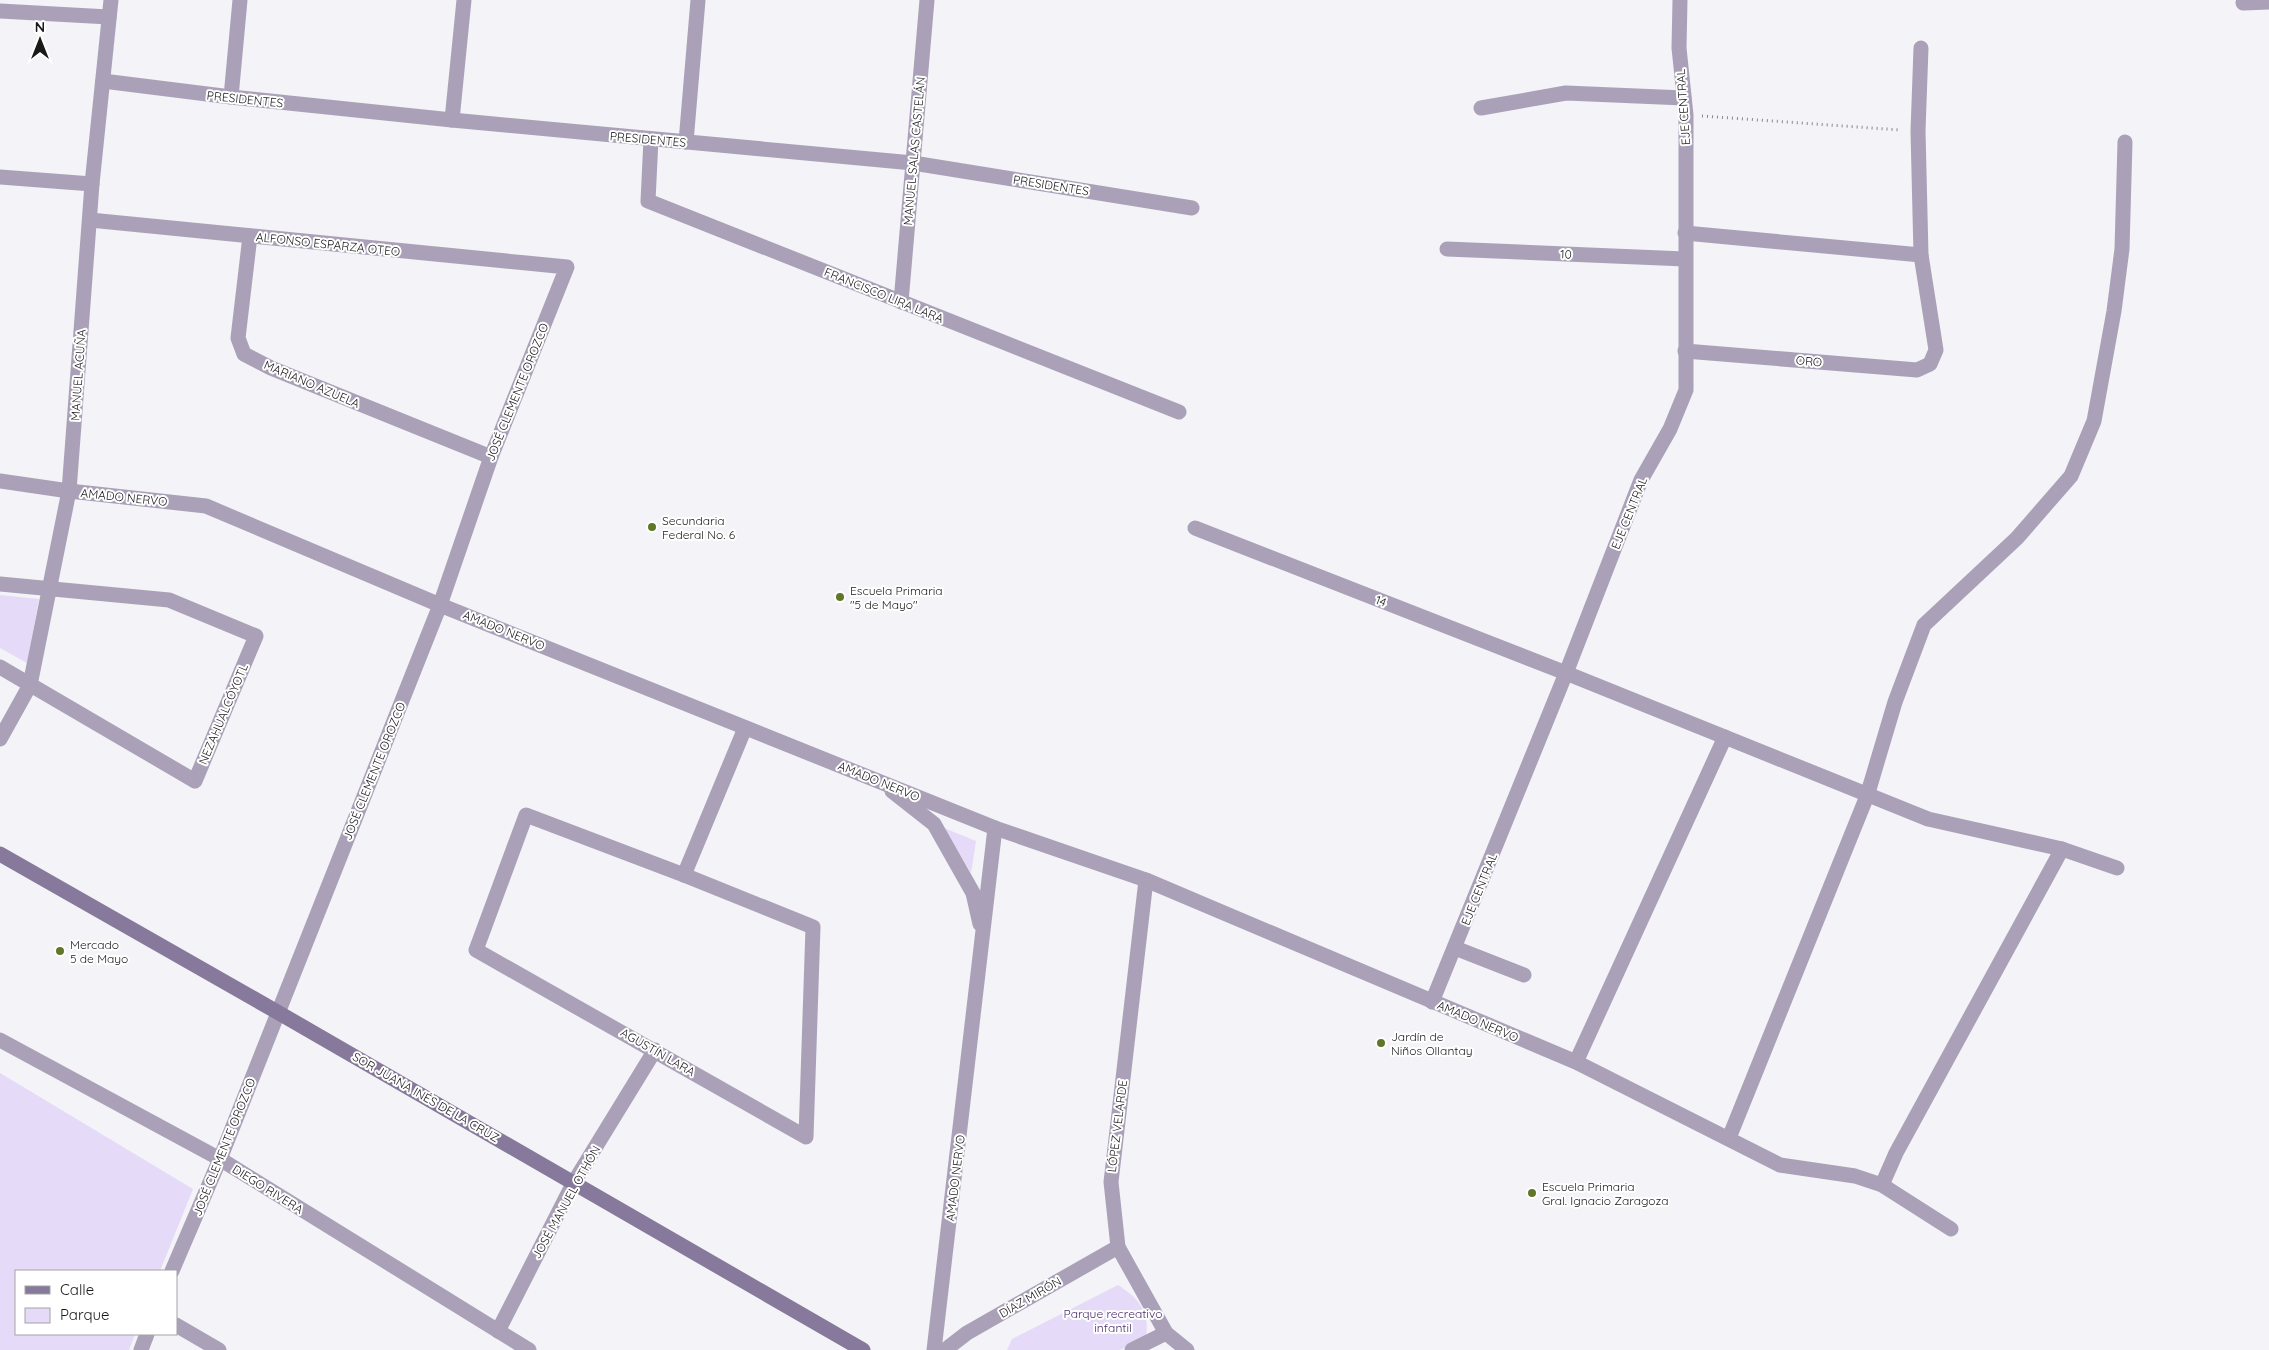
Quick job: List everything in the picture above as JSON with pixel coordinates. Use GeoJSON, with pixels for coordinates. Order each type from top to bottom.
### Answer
{"type":"FeatureCollection","features":[{"type":"Feature","properties":{"kind":"main road","name":"SOR JUANA INÉS DE LA CRUZ"},"geometry":{"type":"LineString","coordinates":[[0,854],[857,1346]]}},
{"type":"Feature","properties":{"kind":"street","name":"MANUEL ACUÑA"},"geometry":{"type":"LineString","coordinates":[[0,739],[30,685],[51,589],[69,491],[92,184],[111,0]]}},
{"type":"Feature","properties":{"kind":"street"},"geometry":{"type":"LineString","coordinates":[[231,98],[240,0]]}},
{"type":"Feature","properties":{"kind":"street"},"geometry":{"type":"LineString","coordinates":[[452,120],[464,0]]}},
{"type":"Feature","properties":{"kind":"street"},"geometry":{"type":"LineString","coordinates":[[686,142],[698,0]]}},
{"type":"Feature","properties":{"kind":"street","name":"MANUEL SALAS CASTELÁN"},"geometry":{"type":"LineString","coordinates":[[901,302],[927,0]]}},
{"type":"Feature","properties":{"kind":"street","name":"EJE CENTRAL"},"geometry":{"type":"LineString","coordinates":[[1432,1002],[1566,673],[1641,480],[1670,429],[1686,390],[1686,115],[1679,48],[1680,0]]}},
{"type":"Feature","properties":{"kind":"street"},"geometry":{"type":"LineString","coordinates":[[2243,3],[2269,2]]}},
{"type":"Feature","properties":{"kind":"street"},"geometry":{"type":"LineString","coordinates":[[0,11],[109,17]]}},
{"type":"Feature","properties":{"kind":"street"},"geometry":{"type":"LineString","coordinates":[[1685,233],[1921,255],[1918,131],[1921,48]]}},
{"type":"Feature","properties":{"kind":"street","name":"PRESIDENTES"},"geometry":{"type":"LineString","coordinates":[[103,80],[231,98],[913,163],[1192,208]]}},
{"type":"Feature","properties":{"kind":"street"},"geometry":{"type":"LineString","coordinates":[[1481,108],[1566,93],[1684,98]]}},
{"type":"Feature","properties":{"kind":"street","name":"FRANCISCO LIRA LARA"},"geometry":{"type":"LineString","coordinates":[[651,139],[648,201],[1178,412]]}},
{"type":"Feature","properties":{"kind":"street"},"geometry":{"type":"LineString","coordinates":[[1729,1138],[1867,796],[1895,702],[1924,625],[2017,538],[2071,476],[2094,421],[2114,311],[2122,249],[2125,142]]}},
{"type":"Feature","properties":{"kind":"street"},"geometry":{"type":"LineString","coordinates":[[0,177],[92,184]]}},
{"type":"Feature","properties":{"kind":"street","name":"ALFONSO ESPARZA OTEO"},"geometry":{"type":"LineString","coordinates":[[90,220],[567,267]]}},
{"type":"Feature","properties":{"kind":"street","name":"MARIANO AZUELA"},"geometry":{"type":"LineString","coordinates":[[250,236],[238,338],[244,354],[271,368],[491,457]]}},
{"type":"Feature","properties":{"kind":"street","name":"10"},"geometry":{"type":"LineString","coordinates":[[1447,249],[1685,259]]}},
{"type":"Feature","properties":{"kind":"street","name":"ORO"},"geometry":{"type":"LineString","coordinates":[[1685,351],[1917,370],[1930,364],[1936,350],[1921,255]]}},
{"type":"Feature","properties":{"kind":"street","name":"JOSÉ CLEMENTE OROZCO"},"geometry":{"type":"LineString","coordinates":[[172,1270],[279,1013],[440,605],[491,457],[567,267]]}},
{"type":"Feature","properties":{"kind":"street","name":"AMADO NERVO"},"geometry":{"type":"LineString","coordinates":[[0,481],[69,491],[206,506],[440,605],[995,828],[1146,880],[1576,1062],[1780,1165],[1855,1176],[1882,1185],[1951,1229]]}},
{"type":"Feature","properties":{"kind":"street","name":"14"},"geometry":{"type":"LineString","coordinates":[[1195,528],[1566,673],[1867,796],[1928,818],[2062,849],[2117,868]]}},
{"type":"Feature","properties":{"kind":"street"},"geometry":{"type":"LineString","coordinates":[[0,584],[51,589]]}},
{"type":"Feature","properties":{"kind":"street","name":"NEZAHUALCÓYOTL"},"geometry":{"type":"LineString","coordinates":[[0,667],[195,781],[256,636],[169,600],[51,589]]}},
{"type":"Feature","properties":{"kind":"street"},"geometry":{"type":"LineString","coordinates":[[684,875],[745,728]]}},
{"type":"Feature","properties":{"kind":"street"},"geometry":{"type":"LineString","coordinates":[[1576,1062],[1725,737]]}},
{"type":"Feature","properties":{"kind":"street"},"geometry":{"type":"LineString","coordinates":[[880,781],[934,824],[973,893],[983,936]]}},
{"type":"Feature","properties":{"kind":"street","name":"AGUSTÍN LARA"},"geometry":{"type":"LineString","coordinates":[[526,816],[684,875],[813,927],[806,1137],[655,1050],[476,950],[526,816]]}},
{"type":"Feature","properties":{"kind":"street","name":"AMADO NERVO"},"geometry":{"type":"LineString","coordinates":[[934,1350],[995,828]]}},
{"type":"Feature","properties":{"kind":"street"},"geometry":{"type":"LineString","coordinates":[[1882,1185],[1896,1153],[2062,849]]}},
{"type":"Feature","properties":{"kind":"street","name":"LÓPEZ VELARDE"},"geometry":{"type":"LineString","coordinates":[[1146,880],[1111,1182],[1118,1247],[1166,1333],[1187,1350]]}},
{"type":"Feature","properties":{"kind":"street"},"geometry":{"type":"LineString","coordinates":[[1455,948],[1524,975]]}},
{"type":"Feature","properties":{"kind":"street","name":"DIEGO RIVERA"},"geometry":{"type":"LineString","coordinates":[[0,1040],[220,1159],[529,1350]]}},
{"type":"Feature","properties":{"kind":"street","name":"JOSÉ MANUEL OTHÓN"},"geometry":{"type":"LineString","coordinates":[[498,1331],[574,1182],[655,1050]]}},
{"type":"Feature","properties":{"kind":"street","name":"DÍAZ MIRÓN"},"geometry":{"type":"LineString","coordinates":[[944,1350],[967,1333],[1118,1247]]}},
{"type":"Feature","properties":{"kind":"street"},"geometry":{"type":"LineString","coordinates":[[178,1326],[219,1350]]}},
{"type":"Feature","properties":{"kind":"street"},"geometry":{"type":"LineString","coordinates":[[1132,1350],[1166,1333]]}},
{"type":"Feature","properties":{"kind":"street"},"geometry":{"type":"LineString","coordinates":[[141,1350],[147,1335]]}},
{"type":"Feature","properties":{"kind":"path"},"geometry":{"type":"LineString","coordinates":[[1686,115],[1918,131]]}},
{"type":"Feature","properties":{"kind":"green space"},"geometry":{"type":"Polygon","coordinates":[[[0,595],[39,599],[27,663],[0,648],[0,595]]]}},
{"type":"Feature","properties":{"kind":"green space"},"geometry":{"type":"Polygon","coordinates":[[[944,828],[976,841],[971,873],[944,828]]]}},
{"type":"Feature","properties":{"kind":"green space"},"geometry":{"type":"Polygon","coordinates":[[[0,1073],[193,1189],[160,1270],[15,1270],[15,1335],[135,1335],[129,1350],[0,1350],[0,1073]]]}},
{"type":"Feature","properties":{"kind":"green space","name":"Parque recreativo infantil"},"geometry":{"type":"Polygon","coordinates":[[[1118,1285],[1137,1300],[1141,1306],[1146,1320],[1146,1337],[1120,1350],[1007,1350],[1012,1339],[1118,1285]]]}},
{"type":"Feature","properties":{"kind":"place","name":"Secundaria Federal No. 6"},"geometry":{"type":"Point","coordinates":[652,527]}},
{"type":"Feature","properties":{"kind":"place","name":"Escuela Primaria \"5 de Mayo\""},"geometry":{"type":"Point","coordinates":[840,597]}},
{"type":"Feature","properties":{"kind":"place","name":"Mercado 5 de Mayo"},"geometry":{"type":"Point","coordinates":[60,951]}},
{"type":"Feature","properties":{"kind":"place","name":"Jardín de Niños Ollantay"},"geometry":{"type":"Point","coordinates":[1381,1043]}},
{"type":"Feature","properties":{"kind":"place","name":"Escuela Primaria Gral. Ignacio Zaragoza"},"geometry":{"type":"Point","coordinates":[1532,1193]}}]}
